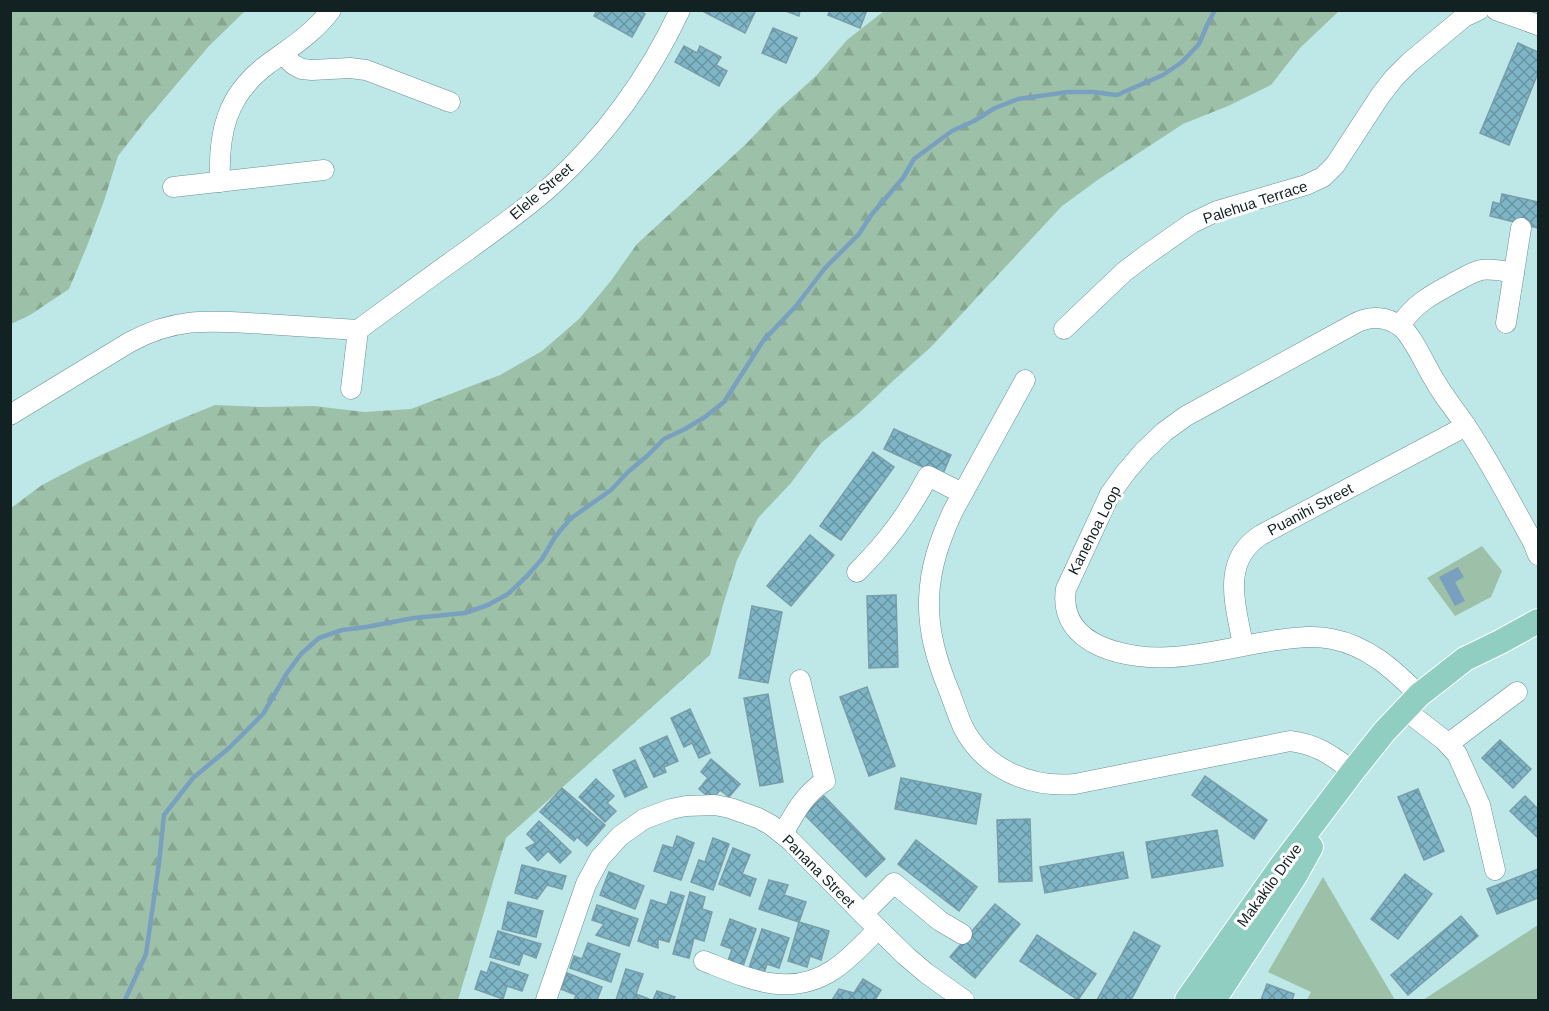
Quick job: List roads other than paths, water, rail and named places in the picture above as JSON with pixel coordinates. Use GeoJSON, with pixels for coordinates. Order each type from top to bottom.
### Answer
{"type":"FeatureCollection","features":[{"type":"Feature","properties":{"kind":"main road","name":"Makakilo Drive"},"geometry":{"type":"LineString","coordinates":[[1187,1000],[1282,865],[1384,732],[1412,702],[1465,659],[1539,621]]}},
{"type":"Feature","properties":{"kind":"main road","name":"Makakilo Drive"},"geometry":{"type":"LineString","coordinates":[[1214,1000],[1295,876],[1353,771]]}},
{"type":"Feature","properties":{"kind":"street"},"geometry":{"type":"LineString","coordinates":[[220,182],[221,139],[233,103],[252,78],[315,30],[332,10]]}},
{"type":"Feature","properties":{"kind":"street","name":"Elele Street"},"geometry":{"type":"LineString","coordinates":[[358,330],[501,226],[551,186],[596,141],[635,90],[680,10]]}},
{"type":"Feature","properties":{"kind":"street","name":"Palehua Terrace"},"geometry":{"type":"LineString","coordinates":[[1064,329],[1124,272],[1192,223],[1218,211],[1306,185],[1323,177],[1335,165],[1394,78],[1464,17],[1479,10]]}},
{"type":"Feature","properties":{"kind":"street"},"geometry":{"type":"LineString","coordinates":[[1496,10],[1519,14],[1539,25]]}},
{"type":"Feature","properties":{"kind":"street"},"geometry":{"type":"LineString","coordinates":[[282,54],[302,69],[366,70],[450,102]]}},
{"type":"Feature","properties":{"kind":"street"},"geometry":{"type":"LineString","coordinates":[[173,187],[324,170]]}},
{"type":"Feature","properties":{"kind":"street"},"geometry":{"type":"LineString","coordinates":[[1506,323],[1521,228]]}},
{"type":"Feature","properties":{"kind":"street"},"geometry":{"type":"LineString","coordinates":[[1514,273],[1491,269],[1471,273],[1422,300],[1400,326],[1410,337],[1425,366],[1466,426],[1539,555]]}},
{"type":"Feature","properties":{"kind":"street","name":"Kanehoa Loop"},"geometry":{"type":"LineString","coordinates":[[1400,326],[1387,319],[1367,318],[1358,321],[1186,416],[1164,432],[1144,451],[1110,495],[1067,584],[1065,600],[1068,616],[1080,634],[1094,643],[1134,655],[1188,656],[1242,645],[1301,637],[1343,641],[1381,660],[1412,702],[1448,744]]}},
{"type":"Feature","properties":{"kind":"street"},"geometry":{"type":"LineString","coordinates":[[10,415],[152,331],[174,324],[206,321],[358,330],[351,389]]}},
{"type":"Feature","properties":{"kind":"street"},"geometry":{"type":"LineString","coordinates":[[1025,381],[943,531],[931,575],[930,621],[939,666],[963,727],[979,749],[999,766],[1016,776],[1035,783],[1055,785],[1075,784],[1290,741],[1320,748],[1353,771]]}},
{"type":"Feature","properties":{"kind":"street","name":"Puanihi Street"},"geometry":{"type":"LineString","coordinates":[[1242,645],[1233,579],[1238,561],[1247,546],[1261,536],[1466,426]]}},
{"type":"Feature","properties":{"kind":"street"},"geometry":{"type":"LineString","coordinates":[[857,572],[898,528],[928,476],[962,493]]}},
{"type":"Feature","properties":{"kind":"street"},"geometry":{"type":"LineString","coordinates":[[783,834],[802,802],[825,781],[800,680]]}},
{"type":"Feature","properties":{"kind":"street"},"geometry":{"type":"LineString","coordinates":[[1494,870],[1478,799],[1456,754],[1448,744],[1516,692]]}},
{"type":"Feature","properties":{"kind":"street","name":"Panana Street"},"geometry":{"type":"LineString","coordinates":[[546,1000],[586,884],[609,846],[644,819],[664,811],[701,805],[744,812],[783,834],[878,929],[926,973],[964,1000]]}},
{"type":"Feature","properties":{"kind":"street"},"geometry":{"type":"LineString","coordinates":[[863,914],[894,883],[940,921],[962,934]]}},
{"type":"Feature","properties":{"kind":"street"},"geometry":{"type":"LineString","coordinates":[[704,961],[759,982],[781,985],[802,983],[813,980],[842,964],[878,929]]}},
{"type":"Feature","properties":{"kind":"water"},"geometry":{"type":"Polygon","coordinates":[[[1458,567],[1464,577],[1455,582],[1465,601],[1455,606],[1439,577],[1458,567]]]}},
{"type":"Feature","properties":{"kind":"waterway"},"geometry":{"type":"LineString","coordinates":[[125,1000],[146,954],[164,815],[193,778],[229,748],[263,714],[301,654],[319,638],[342,630],[414,618],[465,613],[488,605],[508,594],[542,559],[555,537],[570,519],[611,490],[664,439],[705,417],[724,402],[763,341],[796,306],[825,268],[859,234],[872,214],[903,178],[914,159],[952,131],[995,108],[1018,99],[1068,92],[1117,95],[1163,75],[1182,62],[1199,44],[1215,10]]}}]}
